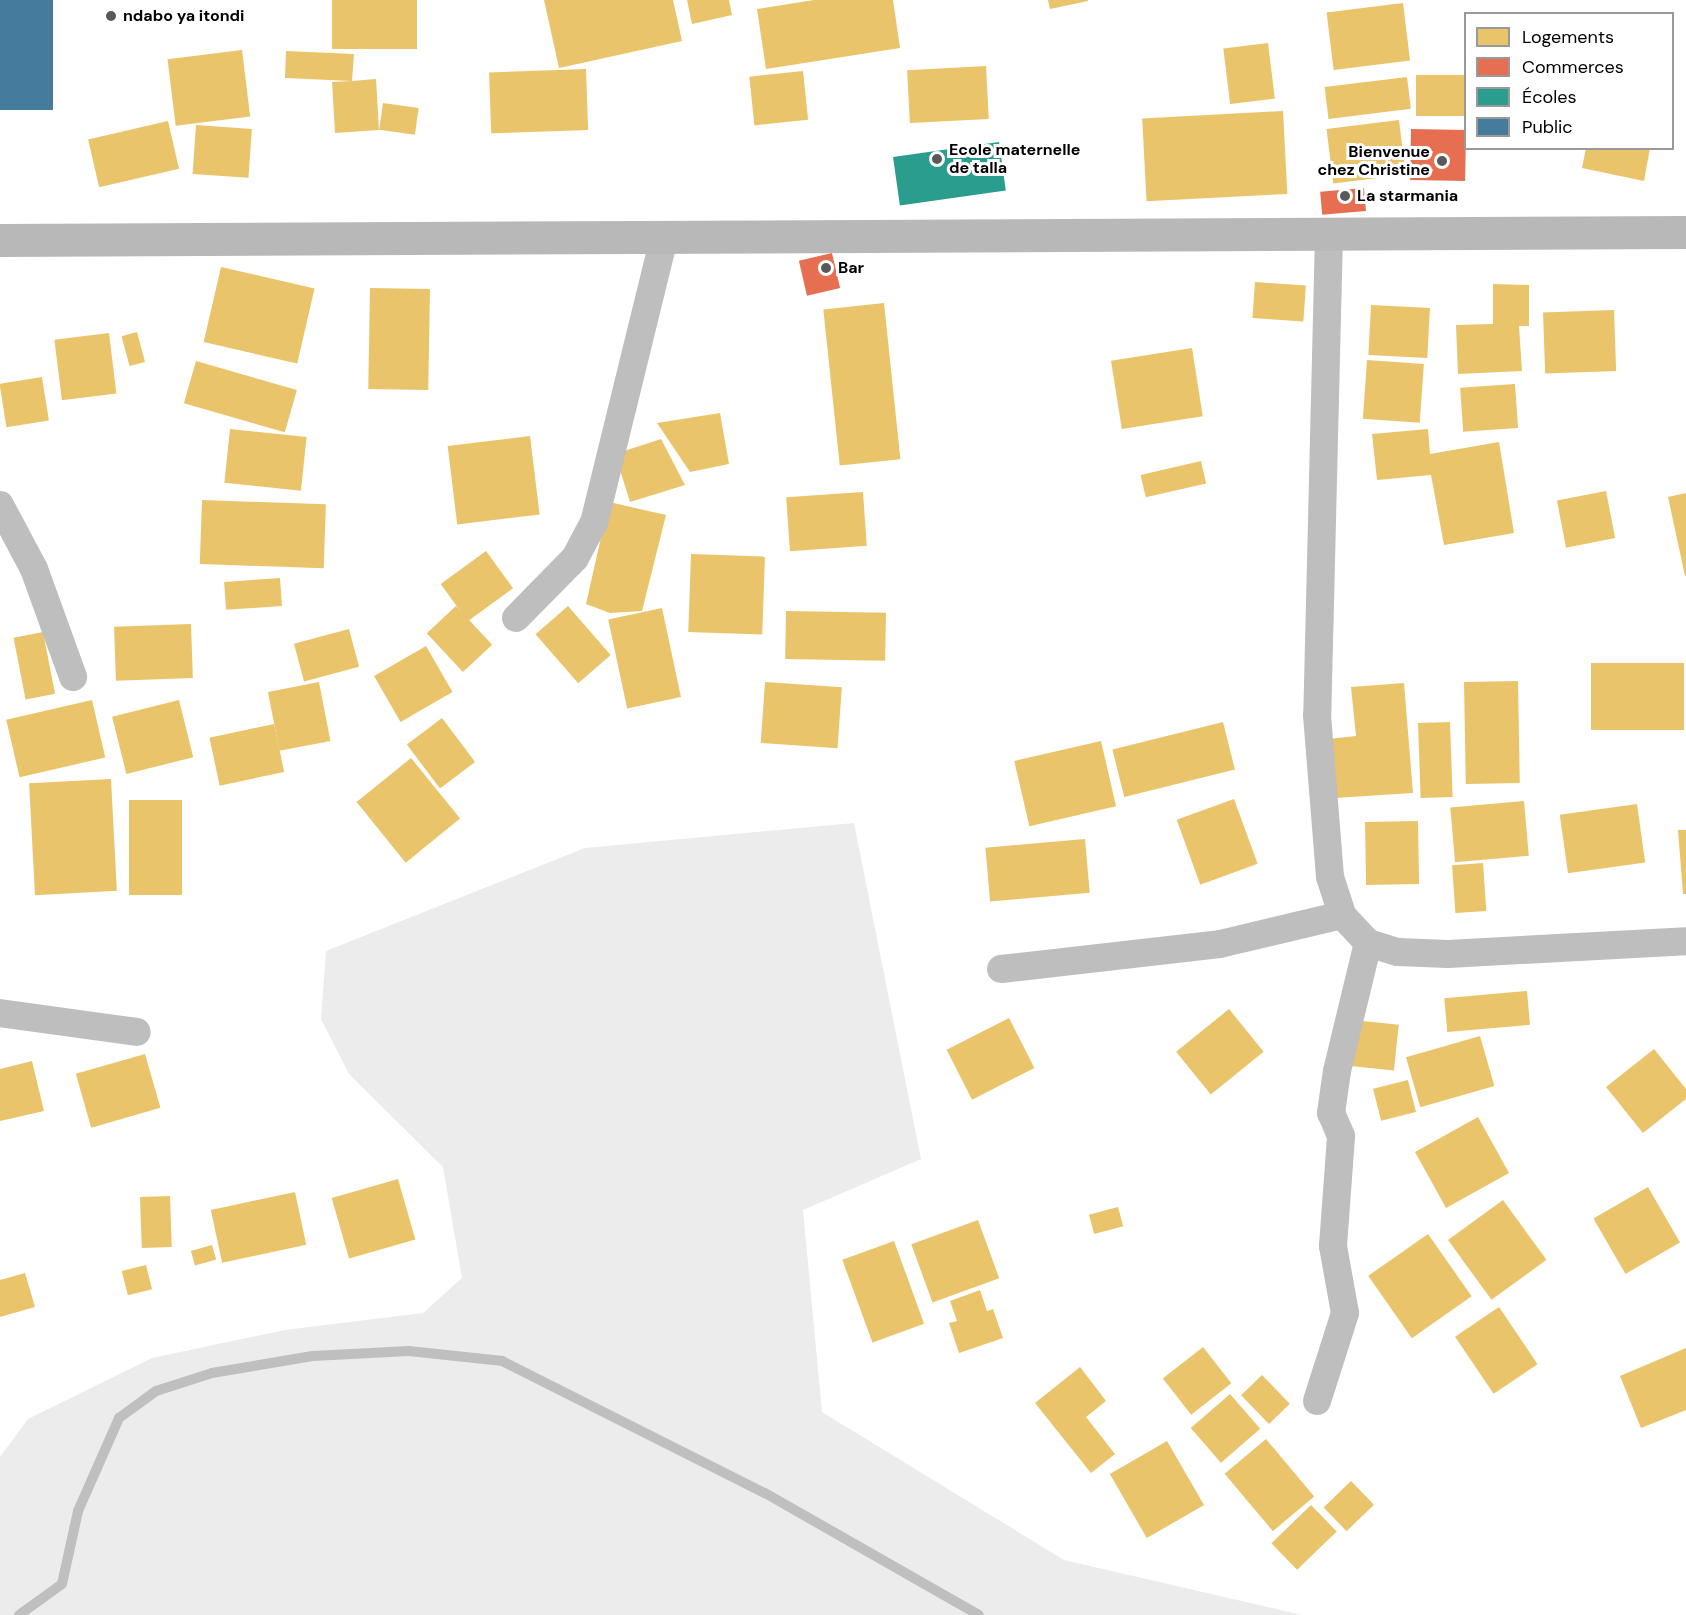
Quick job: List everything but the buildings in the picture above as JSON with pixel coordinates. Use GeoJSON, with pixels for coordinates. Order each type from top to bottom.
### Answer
{"type":"FeatureCollection","features":[{"type":"Feature","properties":{"kind":"street"},"geometry":{"type":"LineString","coordinates":[[0,240],[1686,232]]}},
{"type":"Feature","properties":{"kind":"street"},"geometry":{"type":"LineString","coordinates":[[1329,234],[1317,715],[1330,878],[1342,915],[1368,943],[1398,952],[1448,954],[1686,941]]}},
{"type":"Feature","properties":{"kind":"street"},"geometry":{"type":"LineString","coordinates":[[516,618],[575,558],[594,523],[664,237]]}},
{"type":"Feature","properties":{"kind":"street"},"geometry":{"type":"LineString","coordinates":[[0,505],[34,569],[73,676]]}},
{"type":"Feature","properties":{"kind":"street"},"geometry":{"type":"LineString","coordinates":[[1001,969],[1221,944],[1342,915]]}},
{"type":"Feature","properties":{"kind":"street"},"geometry":{"type":"LineString","coordinates":[[1317,1401],[1346,1313],[1333,1246],[1341,1136],[1331,1113],[1337,1071],[1368,943]]}},
{"type":"Feature","properties":{"kind":"street"},"geometry":{"type":"LineString","coordinates":[[0,1013],[137,1032]]}},
{"type":"Feature","properties":{"kind":"shaded area"},"geometry":{"type":"Polygon","coordinates":[[[854,823],[921,1159],[803,1210],[822,1412],[1064,1560],[1302,1615],[0,1615],[0,1457],[28,1419],[152,1358],[285,1330],[423,1313],[462,1278],[443,1167],[349,1074],[321,1019],[326,951],[585,848],[854,823]]]}},
{"type":"Feature","properties":{"kind":"waterway"},"geometry":{"type":"LineString","coordinates":[[19,1615],[62,1584],[78,1511],[119,1418],[156,1391],[212,1373],[313,1356],[409,1351],[502,1361],[765,1493],[979,1615]]}},
{"type":"Feature","properties":{"kind":"place","name":"ndabo ya itondi"},"geometry":{"type":"Point","coordinates":[111,16]}},
{"type":"Feature","properties":{"kind":"place","name":"Ecole maternelle de talla"},"geometry":{"type":"Point","coordinates":[937,159]}},
{"type":"Feature","properties":{"kind":"place","name":"Bienvenue chez Christine"},"geometry":{"type":"Point","coordinates":[1442,161]}},
{"type":"Feature","properties":{"kind":"place","name":"La starmania"},"geometry":{"type":"Point","coordinates":[1345,196]}},
{"type":"Feature","properties":{"kind":"place","name":"Bar"},"geometry":{"type":"Point","coordinates":[826,268]}}]}
